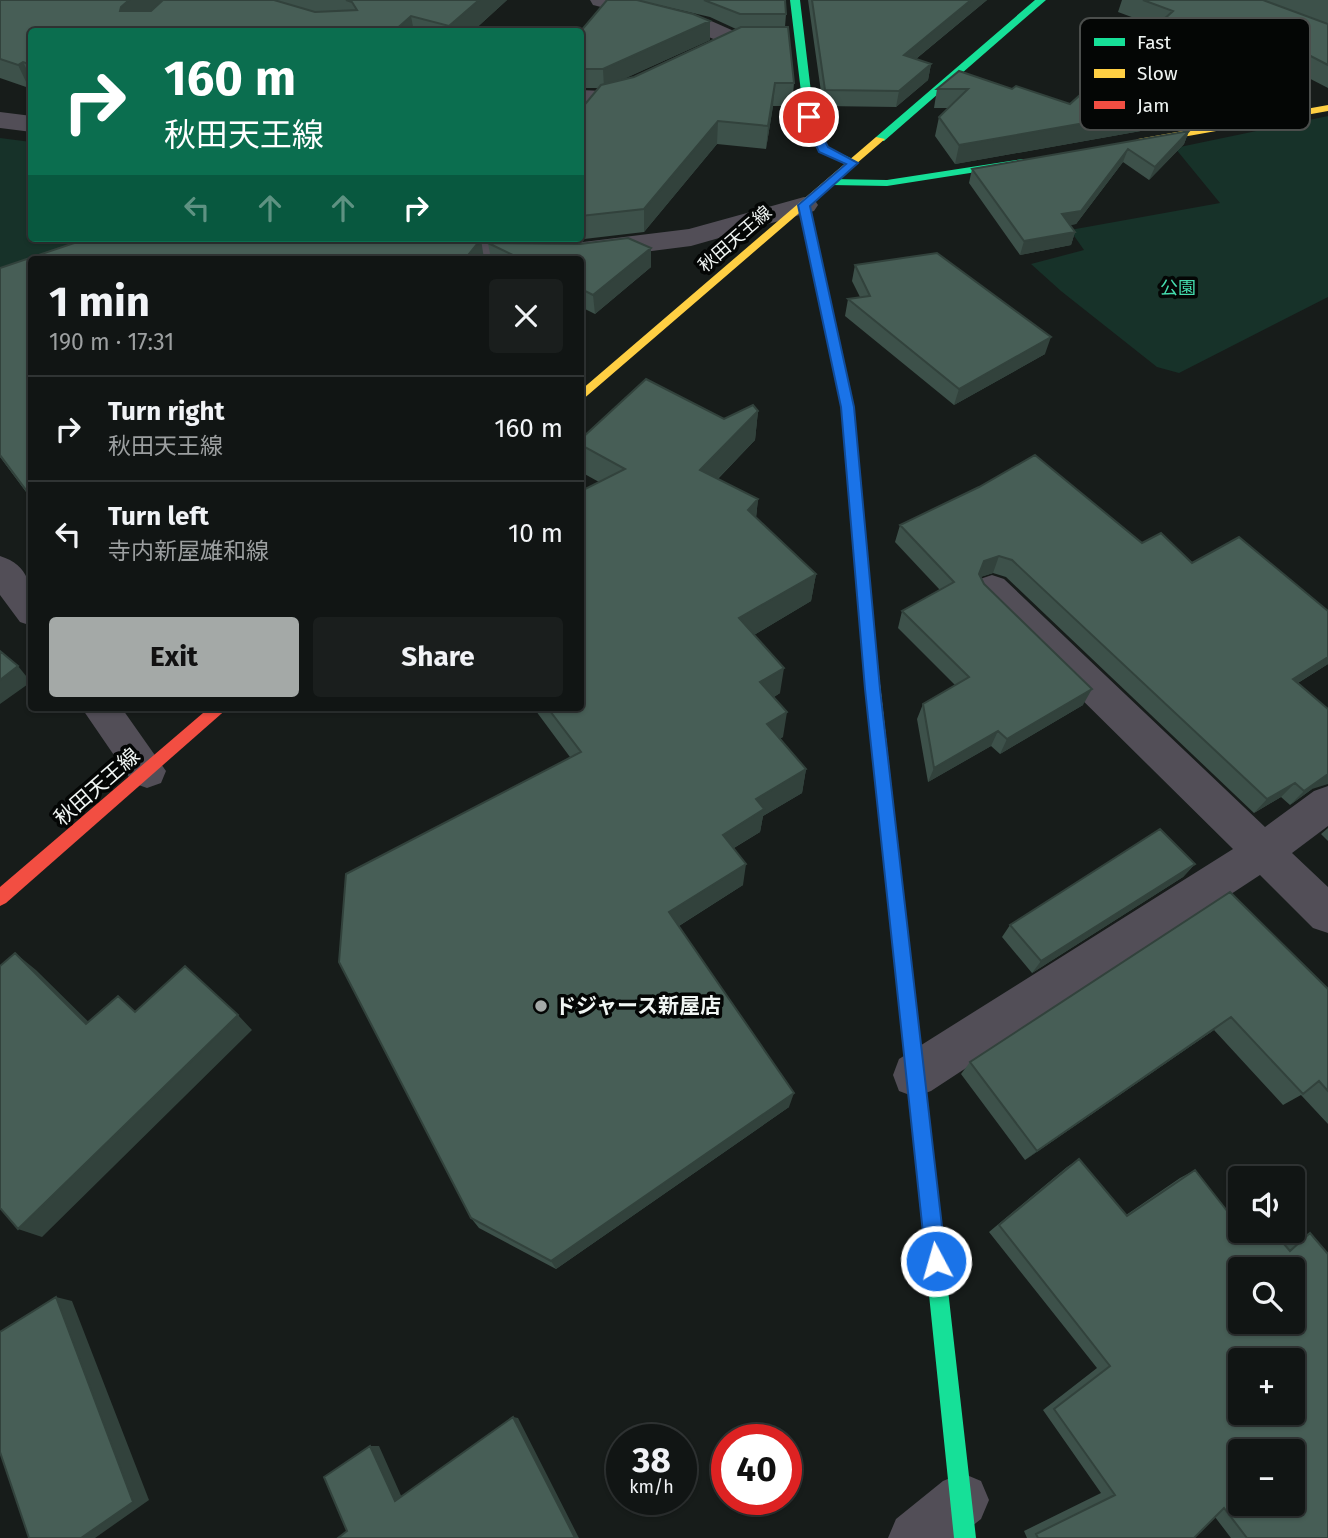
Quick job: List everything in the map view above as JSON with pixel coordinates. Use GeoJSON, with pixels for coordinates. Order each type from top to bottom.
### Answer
{"type":"FeatureCollection","features":[{"type":"Feature","properties":{"kind":"street"},"geometry":{"type":"LineString","coordinates":[[601,0],[701,25],[735,40]]}},
{"type":"Feature","properties":{"kind":"street"},"geometry":{"type":"LineString","coordinates":[[795,0],[809,117],[823,149],[853,163]]}},
{"type":"Feature","properties":{"kind":"street","name":"秋田天王線"},"geometry":{"type":"LineString","coordinates":[[584,394],[1041,0]]}},
{"type":"Feature","properties":{"kind":"street"},"geometry":{"type":"LineString","coordinates":[[710,51],[735,40],[800,40]]}},
{"type":"Feature","properties":{"kind":"street"},"geometry":{"type":"LineString","coordinates":[[584,97],[606,99],[661,75]]}},
{"type":"Feature","properties":{"kind":"street"},"geometry":{"type":"LineString","coordinates":[[1310,111],[1328,108]]}},
{"type":"Feature","properties":{"kind":"street"},"geometry":{"type":"LineString","coordinates":[[0,120],[28,124]]}},
{"type":"Feature","properties":{"kind":"street"},"geometry":{"type":"LineString","coordinates":[[1119,145],[1204,130]]}},
{"type":"Feature","properties":{"kind":"street"},"geometry":{"type":"LineString","coordinates":[[831,182],[887,183],[941,177],[1037,160]]}},
{"type":"Feature","properties":{"kind":"street"},"geometry":{"type":"LineString","coordinates":[[542,256],[691,237],[804,205],[847,407],[873,689],[963,1519],[915,1538]]}},
{"type":"Feature","properties":{"kind":"street"},"geometry":{"type":"LineString","coordinates":[[436,242],[515,256]]}},
{"type":"Feature","properties":{"kind":"street"},"geometry":{"type":"LineString","coordinates":[[0,569],[28,607]]}},
{"type":"Feature","properties":{"kind":"street"},"geometry":{"type":"LineString","coordinates":[[992,589],[1328,914]]}},
{"type":"Feature","properties":{"kind":"street"},"geometry":{"type":"LineString","coordinates":[[103,711],[147,771]]}},
{"type":"Feature","properties":{"kind":"street","name":"秋田天王線"},"geometry":{"type":"LineString","coordinates":[[0,898],[216,711]]}},
{"type":"Feature","properties":{"kind":"street"},"geometry":{"type":"LineString","coordinates":[[915,1075],[1264,851],[1328,803]]}},
{"type":"Feature","properties":{"kind":"green space","name":"公園"},"geometry":{"type":"Polygon","coordinates":[[[1328,116],[1328,297],[1179,373],[1157,367],[1031,264],[1084,250],[1070,230],[1220,203],[1175,148],[1261,130],[1310,130],[1310,120],[1328,116]]]}},
{"type":"Feature","properties":{"kind":"green space"},"geometry":{"type":"Polygon","coordinates":[[[0,138],[28,142],[28,242],[123,242],[48,256],[28,256],[28,263],[0,289],[0,138]]]}},
{"type":"Feature","properties":{"kind":"building"},"geometry":{"type":"Polygon","coordinates":[[[0,0],[129,0],[120,11],[151,11],[163,0],[274,0],[315,12],[357,10],[352,2],[346,0],[479,0],[449,26],[411,16],[398,28],[28,28],[28,64],[23,62],[18,65],[0,59],[0,0]]]}},
{"type":"Feature","properties":{"kind":"building"},"geometry":{"type":"Polygon","coordinates":[[[607,0],[637,0],[710,21],[603,69],[584,69],[583,28],[607,0]]]}},
{"type":"Feature","properties":{"kind":"building"},"geometry":{"type":"Polygon","coordinates":[[[704,0],[785,0],[786,14],[740,14],[704,0]]]}},
{"type":"Feature","properties":{"kind":"building"},"geometry":{"type":"Polygon","coordinates":[[[812,0],[971,0],[904,55],[931,64],[899,91],[825,90],[812,0]]]}},
{"type":"Feature","properties":{"kind":"building"},"geometry":{"type":"Polygon","coordinates":[[[1143,0],[1263,0],[1328,24],[1328,65],[1310,56],[1310,18],[1165,18],[1173,11],[1143,0]]]}},
{"type":"Feature","properties":{"kind":"building"},"geometry":{"type":"Polygon","coordinates":[[[741,27],[788,27],[794,83],[775,83],[768,126],[718,121],[644,209],[584,216],[584,105],[601,85],[634,77],[741,27]]]}},
{"type":"Feature","properties":{"kind":"building"},"geometry":{"type":"Polygon","coordinates":[[[959,71],[1012,89],[1016,86],[1070,104],[1080,95],[1080,124],[959,145],[939,117],[968,89],[937,89],[959,71]]]}},
{"type":"Feature","properties":{"kind":"building"},"geometry":{"type":"Polygon","coordinates":[[[1189,131],[1155,167],[1128,149],[1081,211],[1062,214],[1075,232],[1024,241],[972,169],[1189,131]]]}},
{"type":"Feature","properties":{"kind":"building"},"geometry":{"type":"Polygon","coordinates":[[[628,238],[651,248],[593,295],[584,290],[584,256],[515,256],[488,243],[580,244],[628,238]]]}},
{"type":"Feature","properties":{"kind":"building"},"geometry":{"type":"Polygon","coordinates":[[[77,242],[479,242],[467,256],[36,256],[77,242]]]}},
{"type":"Feature","properties":{"kind":"building"},"geometry":{"type":"Polygon","coordinates":[[[937,253],[1051,337],[959,389],[848,299],[870,296],[855,265],[937,253]]]}},
{"type":"Feature","properties":{"kind":"building"},"geometry":{"type":"Polygon","coordinates":[[[28,259],[28,493],[0,455],[0,268],[28,259]]]}},
{"type":"Feature","properties":{"kind":"building"},"geometry":{"type":"Polygon","coordinates":[[[646,379],[724,419],[753,405],[758,411],[700,470],[758,499],[748,510],[816,574],[739,618],[784,668],[760,682],[787,712],[767,724],[806,769],[756,799],[764,809],[723,835],[746,864],[669,912],[794,1093],[551,1261],[471,1218],[339,962],[346,874],[581,752],[550,711],[584,711],[584,490],[625,469],[584,447],[584,436],[646,379]]]}},
{"type":"Feature","properties":{"kind":"building"},"geometry":{"type":"Polygon","coordinates":[[[1035,455],[1142,543],[1161,533],[1192,563],[1239,537],[1328,611],[1328,657],[1293,679],[1328,709],[1328,774],[1304,791],[1295,783],[1267,799],[1012,560],[999,556],[984,561],[979,574],[984,584],[1092,689],[1007,739],[998,731],[934,768],[923,704],[969,677],[902,611],[954,582],[900,525],[979,487],[1035,455]]]}},
{"type":"Feature","properties":{"kind":"building"},"geometry":{"type":"Polygon","coordinates":[[[0,651],[18,666],[0,680],[0,651]]]}},
{"type":"Feature","properties":{"kind":"building"},"geometry":{"type":"Polygon","coordinates":[[[1160,829],[1195,864],[1041,961],[1010,925],[1160,829]]]}},
{"type":"Feature","properties":{"kind":"building"},"geometry":{"type":"Polygon","coordinates":[[[1230,892],[1328,989],[1328,1091],[1319,1081],[1303,1094],[1231,1017],[1037,1151],[970,1062],[1230,892]]]}},
{"type":"Feature","properties":{"kind":"building"},"geometry":{"type":"Polygon","coordinates":[[[15,953],[86,1024],[118,996],[135,1012],[185,966],[238,1015],[18,1229],[0,1208],[0,966],[15,953]]]}},
{"type":"Feature","properties":{"kind":"building"},"geometry":{"type":"Polygon","coordinates":[[[1079,1159],[1127,1216],[1195,1170],[1228,1212],[1228,1243],[1283,1243],[1290,1251],[1299,1243],[1305,1243],[1305,1238],[1310,1233],[1328,1254],[1328,1538],[1247,1538],[1230,1516],[1305,1516],[1305,1439],[1228,1439],[1228,1513],[1224,1508],[1194,1538],[1038,1538],[1036,1534],[1115,1495],[1054,1409],[1110,1366],[999,1225],[1079,1159]]]}},
{"type":"Feature","properties":{"kind":"building"},"geometry":{"type":"Polygon","coordinates":[[[56,1297],[133,1502],[81,1538],[29,1538],[0,1452],[0,1332],[56,1297]]]}},
{"type":"Feature","properties":{"kind":"building"},"geometry":{"type":"Polygon","coordinates":[[[513,1417],[575,1538],[338,1538],[347,1531],[324,1477],[370,1446],[395,1501],[513,1417]]]}},
{"type":"Feature","properties":{"kind":"traffic: fast"},"geometry":{"type":"LineString","coordinates":[[795,0],[809,117],[823,149],[853,163]]}},
{"type":"Feature","properties":{"kind":"traffic: fast"},"geometry":{"type":"LineString","coordinates":[[880,139],[1041,0]]}},
{"type":"Feature","properties":{"kind":"traffic: fast"},"geometry":{"type":"LineString","coordinates":[[831,182],[887,183],[1023,162]]}},
{"type":"Feature","properties":{"kind":"traffic: fast"},"geometry":{"type":"LineString","coordinates":[[804,205],[847,407],[872,675]]}},
{"type":"Feature","properties":{"kind":"traffic: fast"},"geometry":{"type":"LineString","coordinates":[[922,1139],[965,1538]]}},
{"type":"Feature","properties":{"kind":"traffic: slow"},"geometry":{"type":"LineString","coordinates":[[1310,111],[1328,108]]}},
{"type":"Feature","properties":{"kind":"traffic: slow"},"geometry":{"type":"LineString","coordinates":[[1138,142],[1205,130]]}},
{"type":"Feature","properties":{"kind":"traffic: slow"},"geometry":{"type":"LineString","coordinates":[[584,394],[880,139]]}},
{"type":"Feature","properties":{"kind":"traffic: slow"},"geometry":{"type":"LineString","coordinates":[[872,675],[922,1139]]}},
{"type":"Feature","properties":{"kind":"traffic: jam"},"geometry":{"type":"LineString","coordinates":[[0,898],[216,711]]}},
{"type":"Feature","properties":{"kind":"place","name":"ドジャース新屋店"},"geometry":{"type":"Point","coordinates":[541,1006]}},
{"type":"Feature","properties":{"kind":"route"},"geometry":{"type":"LineString","coordinates":[[809,117],[823,149],[853,163],[804,205],[847,407],[873,689],[936,1261]]}}]}
